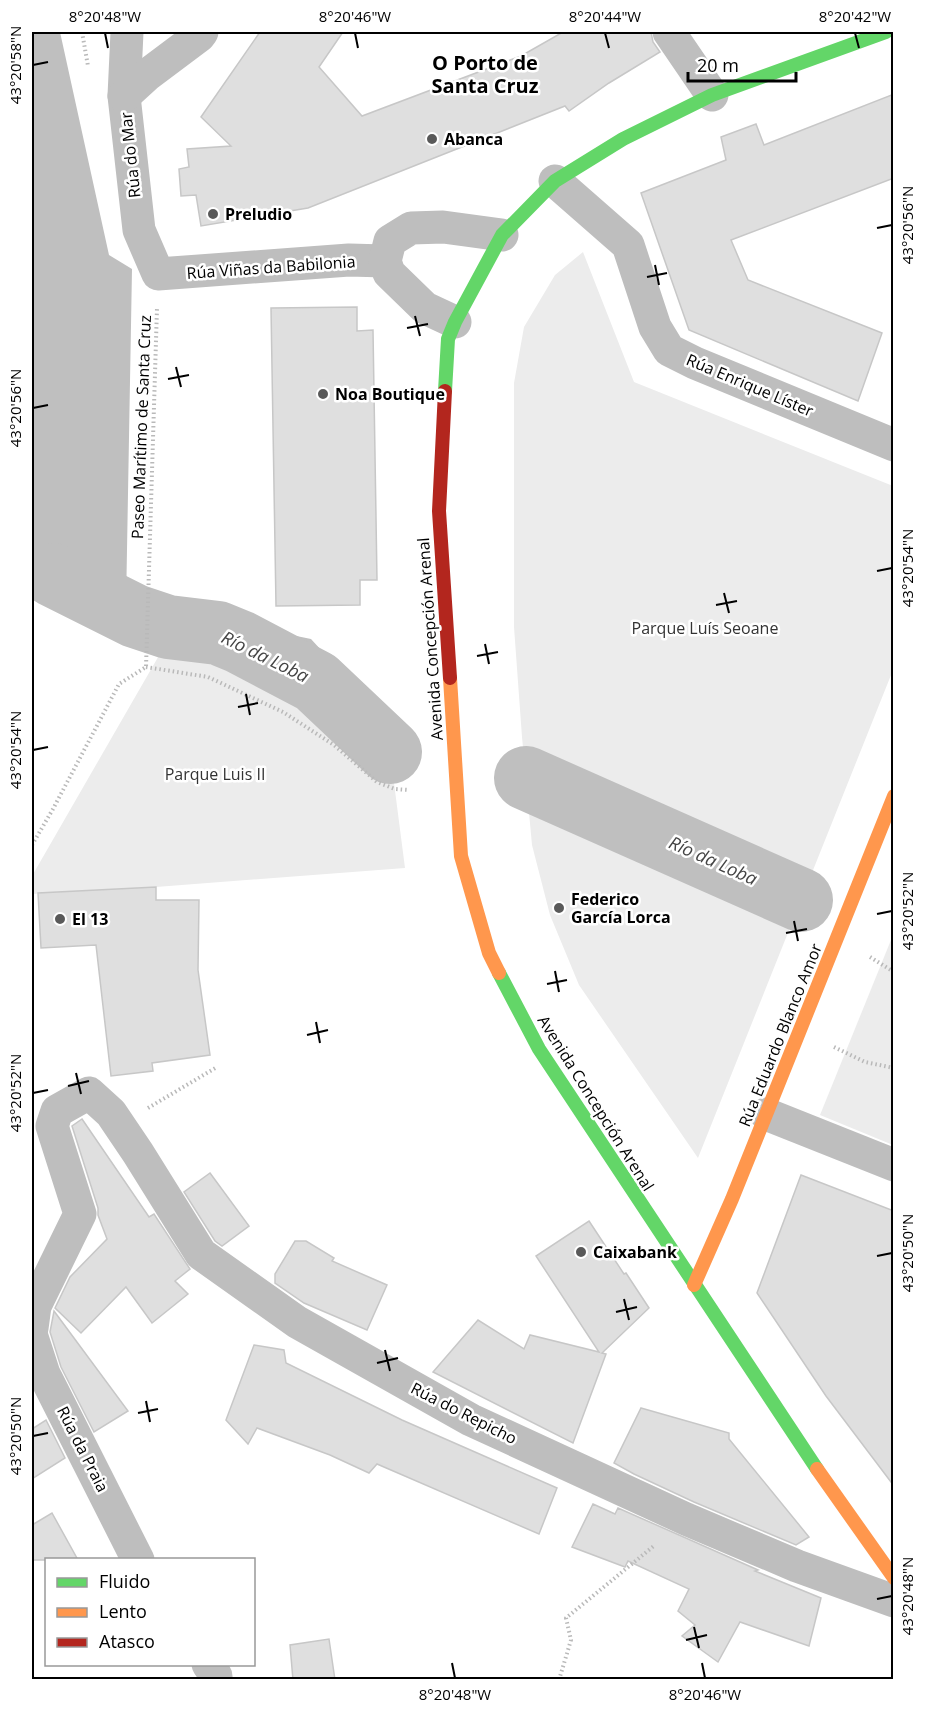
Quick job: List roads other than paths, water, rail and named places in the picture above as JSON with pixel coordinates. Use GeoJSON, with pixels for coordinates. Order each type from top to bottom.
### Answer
{"type":"FeatureCollection","features":[{"type":"Feature","properties":{"kind":"main road"},"geometry":{"type":"LineString","coordinates":[[502,235],[555,181],[623,139],[712,95],[886,32]]}},
{"type":"Feature","properties":{"kind":"main road","name":"Avenida Concepción Arenal"},"geometry":{"type":"LineString","coordinates":[[502,235],[448,339],[438,511],[461,856],[474,906],[489,953],[539,1049],[786,1424],[894,1578]]}},
{"type":"Feature","properties":{"kind":"main road","name":"Rúa Eduardo Blanco Amor"},"geometry":{"type":"LineString","coordinates":[[694,1285],[732,1199],[894,796]]}},
{"type":"Feature","properties":{"kind":"street","name":"Rúa do Mar"},"geometry":{"type":"LineString","coordinates":[[127,32],[123,96],[139,231],[158,274]]}},
{"type":"Feature","properties":{"kind":"street"},"geometry":{"type":"LineString","coordinates":[[123,96],[202,32]]}},
{"type":"Feature","properties":{"kind":"street"},"geometry":{"type":"LineString","coordinates":[[669,32],[712,95]]}},
{"type":"Feature","properties":{"kind":"street","name":"Rúa Enrique Líster"},"geometry":{"type":"LineString","coordinates":[[555,181],[628,245],[655,327],[669,350],[695,363],[894,445]]}},
{"type":"Feature","properties":{"kind":"street"},"geometry":{"type":"LineString","coordinates":[[455,322],[425,308],[389,273],[385,261],[390,241],[411,228],[443,227],[502,235]]}},
{"type":"Feature","properties":{"kind":"street","name":"Rúa Viñas da Babilonia"},"geometry":{"type":"LineString","coordinates":[[158,274],[349,260],[385,261]]}},
{"type":"Feature","properties":{"kind":"street","name":"Rúa do Repicho"},"geometry":{"type":"LineString","coordinates":[[32,1328],[35,1306],[80,1214],[52,1126],[57,1111],[89,1094],[111,1113],[201,1254],[297,1322],[471,1420],[686,1519],[797,1566],[894,1601]]}},
{"type":"Feature","properties":{"kind":"street"},"geometry":{"type":"LineString","coordinates":[[766,1114],[894,1165]]}},
{"type":"Feature","properties":{"kind":"street","name":"Rúa da Praia"},"geometry":{"type":"LineString","coordinates":[[32,1337],[44,1374],[137,1558]]}},
{"type":"Feature","properties":{"kind":"street"},"geometry":{"type":"LineString","coordinates":[[209,1666],[216,1676],[216,1680]]}},
{"type":"Feature","properties":{"kind":"water"},"geometry":{"type":"Polygon","coordinates":[[[32,32],[60,32],[109,255],[132,269],[126,606],[53,575],[32,598],[32,32]]]}},
{"type":"Feature","properties":{"kind":"water"},"geometry":{"type":"Polygon","coordinates":[[[223,621],[311,639],[333,663],[352,690],[387,727],[390,752],[369,745],[209,645],[223,621]]]}},
{"type":"Feature","properties":{"kind":"waterway","name":"Río da Loba"},"geometry":{"type":"LineString","coordinates":[[53,575],[135,616],[168,627],[218,633],[240,642],[316,682],[390,752]]}},
{"type":"Feature","properties":{"kind":"waterway","name":"Río da Loba"},"geometry":{"type":"LineString","coordinates":[[526,778],[801,900]]}},
{"type":"Feature","properties":{"kind":"place","name":"Abanca"},"geometry":{"type":"Point","coordinates":[432,139]}},
{"type":"Feature","properties":{"kind":"place","name":"Preludio"},"geometry":{"type":"Point","coordinates":[213,214]}},
{"type":"Feature","properties":{"kind":"place","name":"Noa Boutique"},"geometry":{"type":"Point","coordinates":[323,394]}},
{"type":"Feature","properties":{"kind":"place","name":"Federico García Lorca"},"geometry":{"type":"Point","coordinates":[559,908]}},
{"type":"Feature","properties":{"kind":"place","name":"El 13"},"geometry":{"type":"Point","coordinates":[60,919]}},
{"type":"Feature","properties":{"kind":"place","name":"Caixabank"},"geometry":{"type":"Point","coordinates":[581,1252]}},
{"type":"Feature","properties":{"kind":"district","name":"O Porto de Santa Cruz"},"geometry":{"type":"Point","coordinates":[485,74]}},
{"type":"Feature","properties":{"kind":"park label","name":"Parque Luís Seoane"},"geometry":{"type":"Point","coordinates":[705,628]}},
{"type":"Feature","properties":{"kind":"park label","name":"Parque Luis II"},"geometry":{"type":"Point","coordinates":[215,774]}}]}
